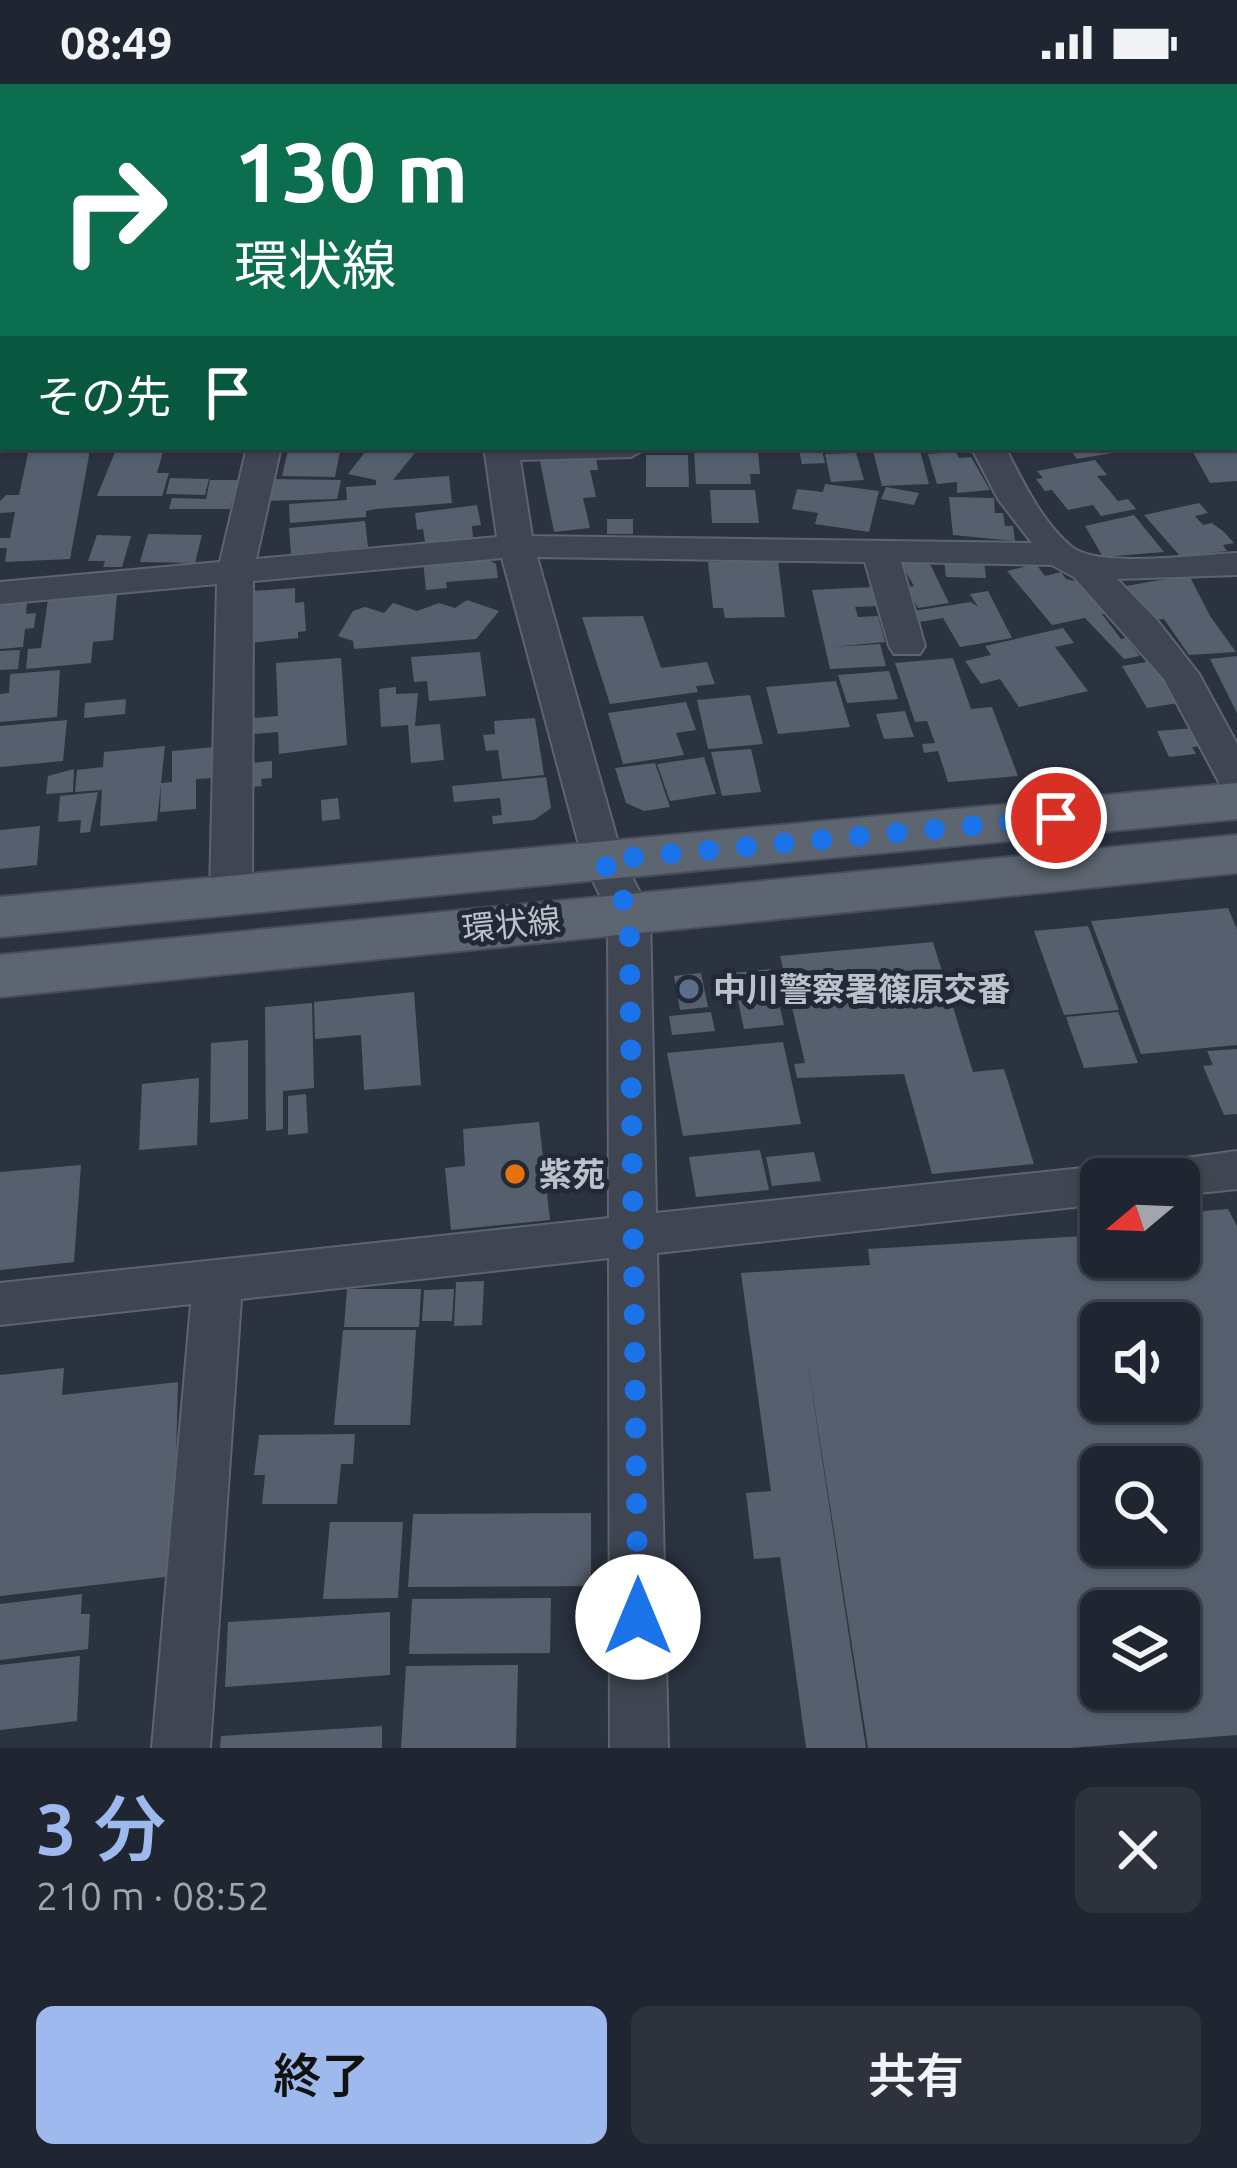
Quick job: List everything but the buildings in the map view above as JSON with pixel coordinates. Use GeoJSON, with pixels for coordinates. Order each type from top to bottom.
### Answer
{"type":"FeatureCollection","features":[{"type":"Feature","properties":{"kind":"main road","name":"環状線"},"geometry":{"type":"LineString","coordinates":[[0,917],[1237,801]]}},
{"type":"Feature","properties":{"kind":"main road","name":"環状線"},"geometry":{"type":"LineString","coordinates":[[0,976],[1237,854]]}},
{"type":"Feature","properties":{"kind":"street"},"geometry":{"type":"LineString","coordinates":[[231,896],[235,572],[263,450]]}},
{"type":"Feature","properties":{"kind":"street"},"geometry":{"type":"LineString","coordinates":[[501,450],[516,546],[603,860],[629,912],[639,1748]]}},
{"type":"Feature","properties":{"kind":"street"},"geometry":{"type":"LineString","coordinates":[[990,450],[1015,499],[1143,627],[1180,674],[1237,780]]}},
{"type":"Feature","properties":{"kind":"street"},"geometry":{"type":"LineString","coordinates":[[0,593],[516,546],[879,548],[1073,562],[1237,564]]}},
{"type":"Feature","properties":{"kind":"street"},"geometry":{"type":"LineString","coordinates":[[879,548],[908,646]]}},
{"type":"Feature","properties":{"kind":"street"},"geometry":{"type":"LineString","coordinates":[[1200,1174],[1237,1170]]}},
{"type":"Feature","properties":{"kind":"street"},"geometry":{"type":"LineString","coordinates":[[0,1304],[1080,1186]]}},
{"type":"Feature","properties":{"kind":"street"},"geometry":{"type":"LineString","coordinates":[[181,1748],[218,1280]]}},
{"type":"Feature","properties":{"kind":"place","name":"中川警察署篠原交番"},"geometry":{"type":"Point","coordinates":[689,989]}},
{"type":"Feature","properties":{"kind":"place","name":"紫苑"},"geometry":{"type":"Point","coordinates":[515,1174]}},
{"type":"Feature","properties":{"kind":"route"},"geometry":{"type":"LineString","coordinates":[[638,1617],[629,912],[603,860],[1056,818]]}}]}
